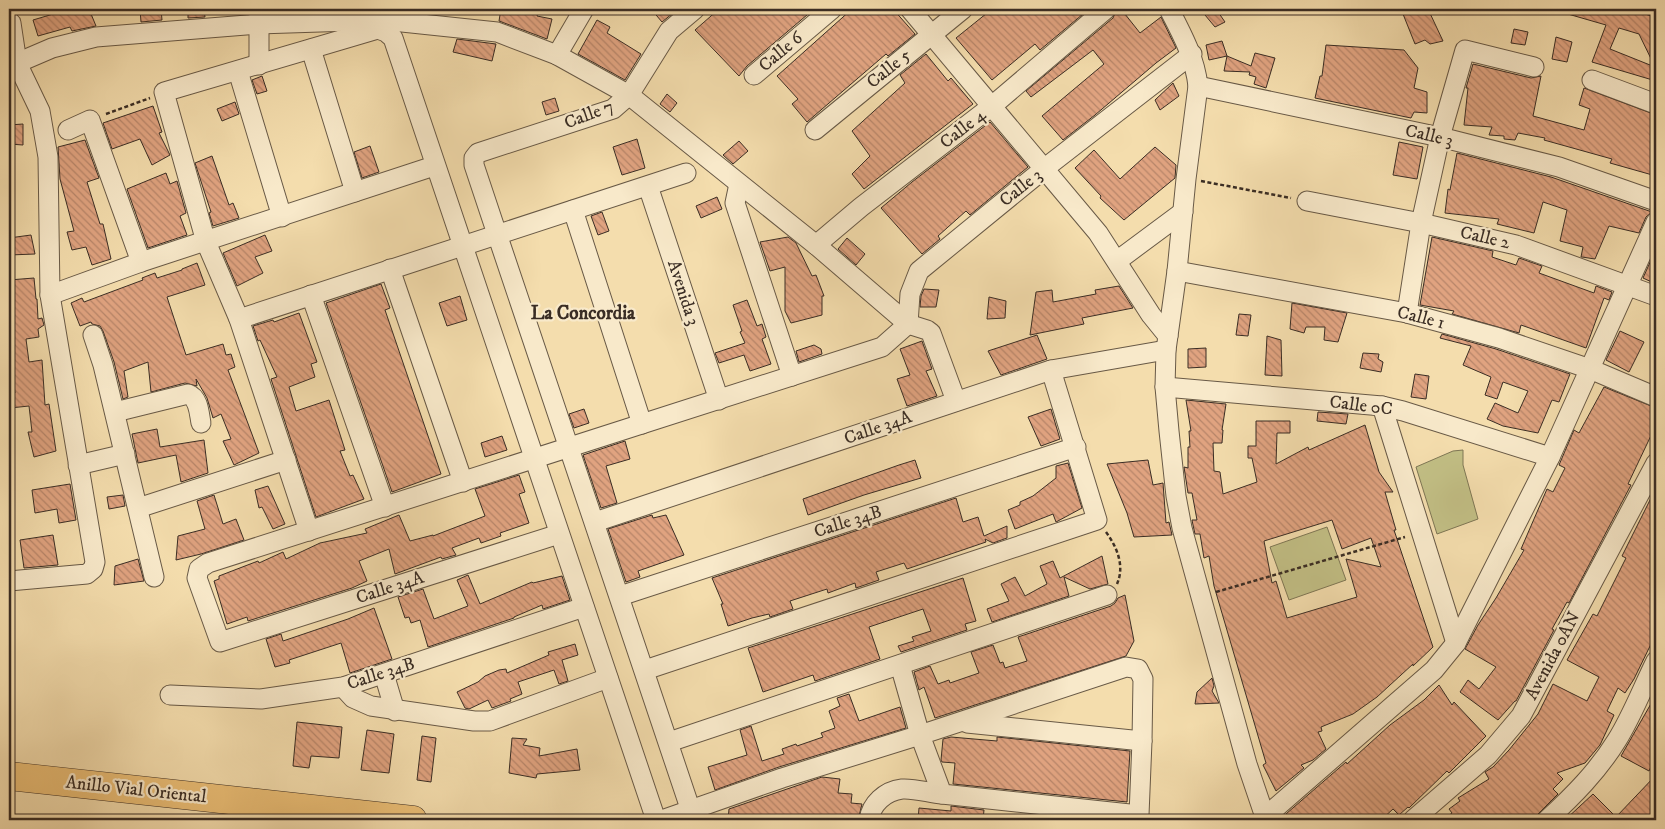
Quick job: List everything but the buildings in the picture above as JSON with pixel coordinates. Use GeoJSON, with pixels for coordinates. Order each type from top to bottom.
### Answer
{"type":"FeatureCollection","features":[{"type":"Feature","properties":{"kind":"highway","name":"Anillo Vial Oriental"},"geometry":{"type":"LineString","coordinates":[[9,776],[412,820]]}},
{"type":"Feature","properties":{"kind":"street"},"geometry":{"type":"LineString","coordinates":[[557,55],[584,9]]}},
{"type":"Feature","properties":{"kind":"street","name":"Calle 7"},"geometry":{"type":"LineString","coordinates":[[497,234],[474,165],[474,158],[478,153],[613,109],[629,95],[669,31],[695,9]]}},
{"type":"Feature","properties":{"kind":"street","name":"Calle 6"},"geometry":{"type":"LineString","coordinates":[[754,75],[832,9]]}},
{"type":"Feature","properties":{"kind":"street"},"geometry":{"type":"LineString","coordinates":[[910,9],[1098,233],[1167,343]]}},
{"type":"Feature","properties":{"kind":"street","name":"Calle 5"},"geometry":{"type":"LineString","coordinates":[[815,130],[963,9]]}},
{"type":"Feature","properties":{"kind":"street","name":"Calle 4"},"geometry":{"type":"LineString","coordinates":[[816,245],[861,207],[992,106],[1106,9]]}},
{"type":"Feature","properties":{"kind":"street"},"geometry":{"type":"LineString","coordinates":[[1169,9],[1192,54],[1198,86],[1167,343],[1165,387],[1176,496],[1182,528],[1247,764],[1265,819],[1434,670],[1456,643],[1550,456],[1656,222]]}},
{"type":"Feature","properties":{"kind":"street"},"geometry":{"type":"LineString","coordinates":[[258,16],[259,64]]}},
{"type":"Feature","properties":{"kind":"street"},"geometry":{"type":"LineString","coordinates":[[13,66],[52,48],[96,37],[258,16],[383,20],[497,32],[557,55],[629,95],[816,245],[908,324],[931,333],[956,402]]}},
{"type":"Feature","properties":{"kind":"street"},"geometry":{"type":"LineString","coordinates":[[9,581],[87,574],[93,569],[95,562],[50,295],[48,156],[40,111],[13,66],[11,23]]}},
{"type":"Feature","properties":{"kind":"street"},"geometry":{"type":"LineString","coordinates":[[656,820],[584,606],[559,534],[534,459],[461,246],[392,38],[386,32],[378,29],[164,92],[206,242],[239,319],[309,531],[385,507],[534,459],[569,448],[642,424],[719,400],[882,347],[908,324]]}},
{"type":"Feature","properties":{"kind":"street"},"geometry":{"type":"LineString","coordinates":[[312,49],[355,192]]}},
{"type":"Feature","properties":{"kind":"street"},"geometry":{"type":"LineString","coordinates":[[1406,313],[1421,224],[1440,137],[1465,50],[1534,67]]}},
{"type":"Feature","properties":{"kind":"street","name":"Calle 3"},"geometry":{"type":"LineString","coordinates":[[908,324],[910,294],[919,271],[1045,168],[1192,54]]}},
{"type":"Feature","properties":{"kind":"street"},"geometry":{"type":"LineString","coordinates":[[238,71],[282,216]]}},
{"type":"Feature","properties":{"kind":"street"},"geometry":{"type":"LineString","coordinates":[[1592,80],[1656,104]]}},
{"type":"Feature","properties":{"kind":"street","name":"Calle 3"},"geometry":{"type":"LineString","coordinates":[[1198,86],[1440,137],[1559,167],[1656,201]]}},
{"type":"Feature","properties":{"kind":"street"},"geometry":{"type":"LineString","coordinates":[[68,130],[90,120],[141,262]]}},
{"type":"Feature","properties":{"kind":"street"},"geometry":{"type":"LineString","coordinates":[[50,295],[141,262],[434,166]]}},
{"type":"Feature","properties":{"kind":"street"},"geometry":{"type":"LineString","coordinates":[[239,319],[686,174]]}},
{"type":"Feature","properties":{"kind":"street"},"geometry":{"type":"LineString","coordinates":[[739,184],[735,203],[792,376]]}},
{"type":"Feature","properties":{"kind":"street","name":"Avenida 3"},"geometry":{"type":"LineString","coordinates":[[648,186],[719,400]]}},
{"type":"Feature","properties":{"kind":"street","name":"Calle 2"},"geometry":{"type":"LineString","coordinates":[[1308,201],[1516,245],[1656,296]]}},
{"type":"Feature","properties":{"kind":"street"},"geometry":{"type":"LineString","coordinates":[[573,210],[642,424]]}},
{"type":"Feature","properties":{"kind":"street"},"geometry":{"type":"LineString","coordinates":[[1117,261],[1183,212]]}},
{"type":"Feature","properties":{"kind":"street"},"geometry":{"type":"LineString","coordinates":[[497,234],[670,742],[693,815]]}},
{"type":"Feature","properties":{"kind":"street"},"geometry":{"type":"LineString","coordinates":[[390,269],[463,482]]}},
{"type":"Feature","properties":{"kind":"street","name":"Calle 1"},"geometry":{"type":"LineString","coordinates":[[1177,271],[1406,313],[1499,338],[1590,370],[1656,397]]}},
{"type":"Feature","properties":{"kind":"street"},"geometry":{"type":"LineString","coordinates":[[311,295],[385,507]]}},
{"type":"Feature","properties":{"kind":"street"},"geometry":{"type":"LineString","coordinates":[[93,335],[104,365],[154,577]]}},
{"type":"Feature","properties":{"kind":"street","name":"Calle 34A"},"geometry":{"type":"LineString","coordinates":[[595,522],[1051,370],[1167,343]]}},
{"type":"Feature","properties":{"kind":"street"},"geometry":{"type":"LineString","coordinates":[[645,670],[1097,520],[1051,370]]}},
{"type":"Feature","properties":{"kind":"street","name":"Calle 0C"},"geometry":{"type":"LineString","coordinates":[[1165,387],[1382,406],[1550,456]]}},
{"type":"Feature","properties":{"kind":"street"},"geometry":{"type":"LineString","coordinates":[[115,412],[188,394],[197,401],[201,423]]}},
{"type":"Feature","properties":{"kind":"street"},"geometry":{"type":"LineString","coordinates":[[1382,406],[1456,643]]}},
{"type":"Feature","properties":{"kind":"street","name":"Calle 34B"},"geometry":{"type":"LineString","coordinates":[[620,596],[1076,447]]}},
{"type":"Feature","properties":{"kind":"street"},"geometry":{"type":"LineString","coordinates":[[78,465],[125,454]]}},
{"type":"Feature","properties":{"kind":"street"},"geometry":{"type":"LineString","coordinates":[[138,508],[286,460]]}},
{"type":"Feature","properties":{"kind":"street","name":"Avenida 0AN"},"geometry":{"type":"LineString","coordinates":[[1413,820],[1488,755],[1521,716],[1656,463]]}},
{"type":"Feature","properties":{"kind":"street","name":"Calle 34A"},"geometry":{"type":"LineString","coordinates":[[309,531],[208,563],[199,569],[197,578],[220,642],[559,534]]}},
{"type":"Feature","properties":{"kind":"street"},"geometry":{"type":"LineString","coordinates":[[670,742],[1107,595]]}},
{"type":"Feature","properties":{"kind":"street","name":"Calle 34B"},"geometry":{"type":"LineString","coordinates":[[170,695],[261,699],[342,687],[584,606]]}},
{"type":"Feature","properties":{"kind":"street"},"geometry":{"type":"LineString","coordinates":[[1546,820],[1575,794],[1605,758],[1618,739],[1656,661]]}},
{"type":"Feature","properties":{"kind":"street"},"geometry":{"type":"LineString","coordinates":[[900,665],[920,736],[942,794]]}},
{"type":"Feature","properties":{"kind":"street"},"geometry":{"type":"LineString","coordinates":[[662,820],[693,815],[782,778],[920,736],[1126,667],[1138,669],[1143,679],[1139,814],[902,789],[887,794],[876,803],[869,820]]}},
{"type":"Feature","properties":{"kind":"street"},"geometry":{"type":"LineString","coordinates":[[384,674],[394,711]]}},
{"type":"Feature","properties":{"kind":"street"},"geometry":{"type":"LineString","coordinates":[[342,687],[353,698],[365,704],[394,711],[474,721],[490,721],[608,678]]}},
{"type":"Feature","properties":{"kind":"street"},"geometry":{"type":"LineString","coordinates":[[959,722],[1142,741]]}},
{"type":"Feature","properties":{"kind":"path"},"geometry":{"type":"LineString","coordinates":[[90,120],[164,92]]}},
{"type":"Feature","properties":{"kind":"path"},"geometry":{"type":"LineString","coordinates":[[1186,178],[1308,201]]}},
{"type":"Feature","properties":{"kind":"path"},"geometry":{"type":"LineString","coordinates":[[1097,520],[1114,544],[1120,565],[1121,575],[1117,585],[1107,595]]}},
{"type":"Feature","properties":{"kind":"path"},"geometry":{"type":"LineString","coordinates":[[1201,596],[1421,532]]}},
{"type":"Feature","properties":{"kind":"shaded area"},"geometry":{"type":"Polygon","coordinates":[[[1463,450],[1463,465],[1478,519],[1437,534],[1416,467],[1453,451],[1463,450]]]}},
{"type":"Feature","properties":{"kind":"shaded area"},"geometry":{"type":"Polygon","coordinates":[[[1327,527],[1346,580],[1289,600],[1270,547],[1327,527]]]}},
{"type":"Feature","properties":{"kind":"district","name":"La Concordia"},"geometry":{"type":"Point","coordinates":[583,313]}}]}
